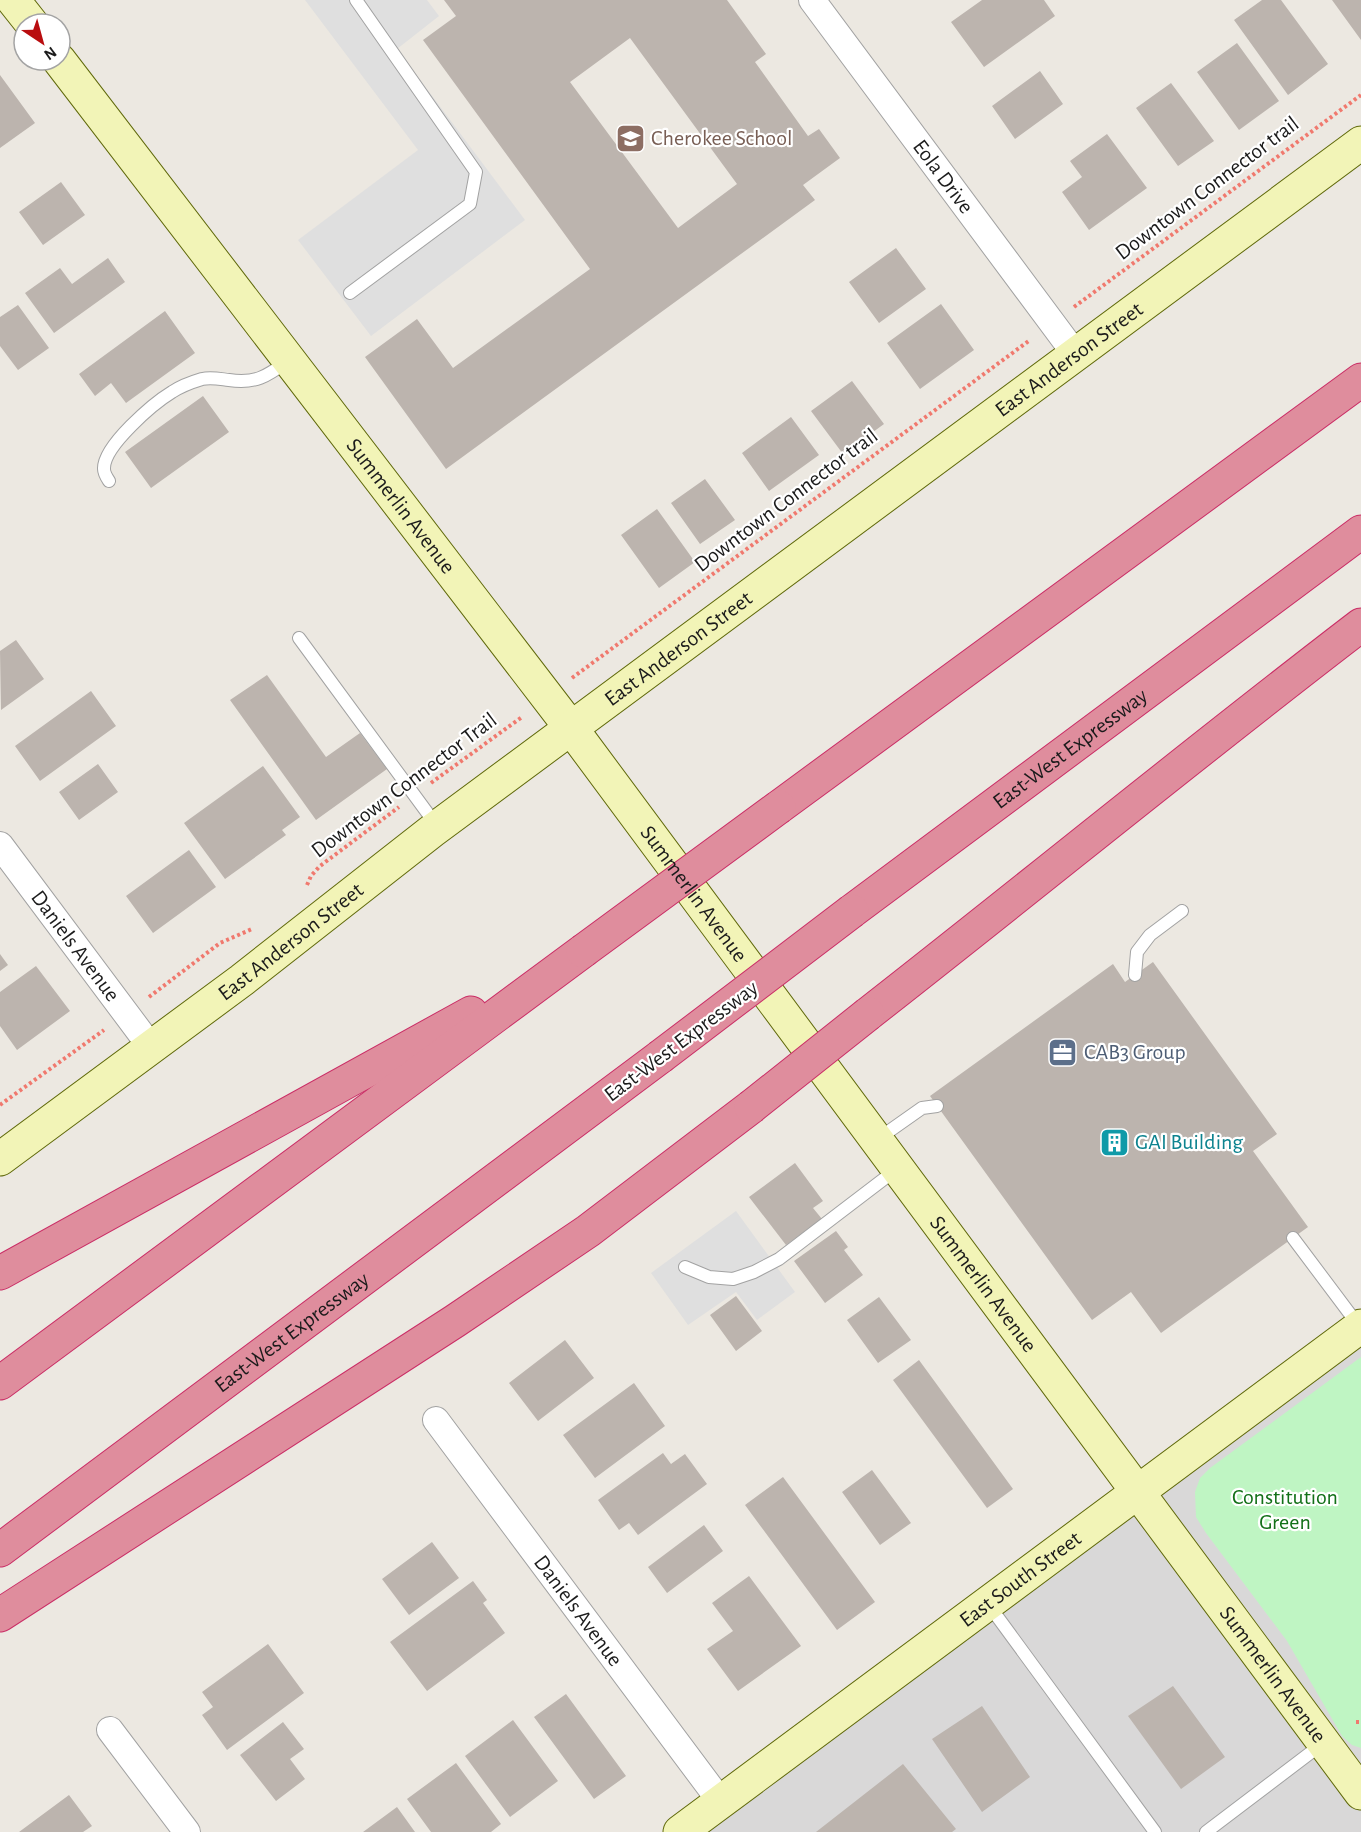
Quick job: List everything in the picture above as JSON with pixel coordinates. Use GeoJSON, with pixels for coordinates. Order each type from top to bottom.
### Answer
{"type":"FeatureCollection","features":[{"type":"Feature","properties":{"kind":"highway"},"geometry":{"type":"LineString","coordinates":[[0,1383],[583,951],[1361,380]]}},
{"type":"Feature","properties":{"kind":"highway","name":"East-West Expressway"},"geometry":{"type":"LineString","coordinates":[[0,1550],[1361,532]]}},
{"type":"Feature","properties":{"kind":"highway"},"geometry":{"type":"LineString","coordinates":[[0,1615],[455,1322],[588,1231],[751,1107],[1361,625]]}},
{"type":"Feature","properties":{"kind":"highway"},"geometry":{"type":"LineString","coordinates":[[0,1273],[583,951]]}},
{"type":"Feature","properties":{"kind":"main road"},"geometry":{"type":"LineString","coordinates":[[13,0],[22,12]]}},
{"type":"Feature","properties":{"kind":"main road","name":"Summerlin Avenue"},"geometry":{"type":"LineString","coordinates":[[68,72],[571,728],[1361,1793]]}},
{"type":"Feature","properties":{"kind":"main road","name":"East Anderson Street"},"geometry":{"type":"LineString","coordinates":[[0,1160],[327,915],[437,827],[1361,143]]}},
{"type":"Feature","properties":{"kind":"main road","name":"East South Street"},"geometry":{"type":"LineString","coordinates":[[680,1832],[1360,1327]]}},
{"type":"Feature","properties":{"kind":"street","name":"Eola Drive"},"geometry":{"type":"LineString","coordinates":[[812,0],[1076,355]]}},
{"type":"Feature","properties":{"kind":"street","name":"Daniels Avenue"},"geometry":{"type":"LineString","coordinates":[[0,844],[151,1047]]}},
{"type":"Feature","properties":{"kind":"street","name":"Daniels Avenue"},"geometry":{"type":"LineString","coordinates":[[436,1420],[721,1802]]}},
{"type":"Feature","properties":{"kind":"street"},"geometry":{"type":"LineString","coordinates":[[110,1730],[187,1832]]}},
{"type":"Feature","properties":{"kind":"lane"},"geometry":{"type":"LineString","coordinates":[[350,293],[470,204],[476,172],[356,0]]}},
{"type":"Feature","properties":{"kind":"lane"},"geometry":{"type":"LineString","coordinates":[[110,481],[104,471],[105,460],[119,439],[145,412],[173,391],[203,379],[249,382],[270,374],[289,360]]}},
{"type":"Feature","properties":{"kind":"lane"},"geometry":{"type":"LineString","coordinates":[[299,638],[437,827]]}},
{"type":"Feature","properties":{"kind":"lane"},"geometry":{"type":"LineString","coordinates":[[1135,975],[1137,952],[1150,935],[1182,911]]}},
{"type":"Feature","properties":{"kind":"lane"},"geometry":{"type":"LineString","coordinates":[[878,1140],[922,1107],[937,1106]]}},
{"type":"Feature","properties":{"kind":"lane"},"geometry":{"type":"LineString","coordinates":[[685,1267],[709,1277],[733,1279],[754,1272],[779,1259],[898,1168]]}},
{"type":"Feature","properties":{"kind":"lane"},"geometry":{"type":"LineString","coordinates":[[1293,1238],[1360,1327]]}},
{"type":"Feature","properties":{"kind":"lane"},"geometry":{"type":"LineString","coordinates":[[987,1603],[1155,1832]]}},
{"type":"Feature","properties":{"kind":"lane"},"geometry":{"type":"LineString","coordinates":[[1206,1832],[1324,1743]]}},
{"type":"Feature","properties":{"kind":"path","name":"Downtown Connector trail"},"geometry":{"type":"LineString","coordinates":[[1072,309],[1361,94]]}},
{"type":"Feature","properties":{"kind":"path","name":"Downtown Connector trail"},"geometry":{"type":"LineString","coordinates":[[565,679],[574,677],[1035,336]]}},
{"type":"Feature","properties":{"kind":"path","name":"Downtown Connector Trail"},"geometry":{"type":"LineString","coordinates":[[305,891],[320,866],[519,719]]}},
{"type":"Feature","properties":{"kind":"path"},"geometry":{"type":"LineString","coordinates":[[148,997],[220,943],[255,927]]}},
{"type":"Feature","properties":{"kind":"path"},"geometry":{"type":"LineString","coordinates":[[0,1105],[113,1023]]}},
{"type":"Feature","properties":{"kind":"shaded area"},"geometry":{"type":"Polygon","coordinates":[[[305,0],[427,0],[439,16],[397,49],[525,220],[371,336],[298,240],[418,150],[305,0]]]}},
{"type":"Feature","properties":{"kind":"shaded area"},"geometry":{"type":"Polygon","coordinates":[[[736,1211],[795,1292],[757,1320],[736,1292],[688,1325],[651,1273],[736,1211]]]}},
{"type":"Feature","properties":{"kind":"shaded area"},"geometry":{"type":"Polygon","coordinates":[[[1361,1326],[1361,1832],[680,1832],[1361,1326]]]}},
{"type":"Feature","properties":{"kind":"green space","name":"Constitution Green"},"geometry":{"type":"Polygon","coordinates":[[[1361,1357],[1361,1748],[1352,1745],[1342,1736],[1287,1641],[1206,1533],[1196,1517],[1195,1492],[1200,1478],[1210,1468],[1361,1357]]]}},
{"type":"Feature","properties":{"kind":"building"},"geometry":{"type":"Polygon","coordinates":[[[444,0],[727,0],[766,54],[755,62],[808,136],[819,129],[840,158],[803,185],[815,200],[446,469],[365,357],[417,319],[453,368],[590,269],[423,40],[456,16],[444,0]],[[630,38],[570,82],[678,228],[737,184],[630,38]]]}},
{"type":"Feature","properties":{"kind":"building"},"geometry":{"type":"Polygon","coordinates":[[[982,0],[1044,0],[1055,16],[984,67],[951,22],[982,0]]]}},
{"type":"Feature","properties":{"kind":"building"},"geometry":{"type":"Polygon","coordinates":[[[1262,0],[1281,0],[1328,64],[1288,95],[1234,20],[1262,0]]]}},
{"type":"Feature","properties":{"kind":"building"},"geometry":{"type":"Polygon","coordinates":[[[1332,0],[1361,0],[1361,40],[1332,0]]]}},
{"type":"Feature","properties":{"kind":"building"},"geometry":{"type":"Polygon","coordinates":[[[1237,43],[1279,101],[1239,130],[1197,72],[1237,43]]]}},
{"type":"Feature","properties":{"kind":"building"},"geometry":{"type":"Polygon","coordinates":[[[1040,71],[1063,104],[1015,139],[992,106],[1040,71]]]}},
{"type":"Feature","properties":{"kind":"building"},"geometry":{"type":"Polygon","coordinates":[[[0,75],[35,123],[0,148],[0,75]]]}},
{"type":"Feature","properties":{"kind":"building"},"geometry":{"type":"Polygon","coordinates":[[[1171,83],[1214,141],[1178,166],[1136,108],[1171,83]]]}},
{"type":"Feature","properties":{"kind":"building"},"geometry":{"type":"Polygon","coordinates":[[[1107,134],[1147,188],[1089,230],[1062,192],[1082,177],[1070,161],[1107,134]]]}},
{"type":"Feature","properties":{"kind":"building"},"geometry":{"type":"Polygon","coordinates":[[[61,182],[85,215],[43,245],[19,212],[61,182]]]}},
{"type":"Feature","properties":{"kind":"building"},"geometry":{"type":"Polygon","coordinates":[[[896,248],[926,289],[879,323],[849,282],[896,248]]]}},
{"type":"Feature","properties":{"kind":"building"},"geometry":{"type":"Polygon","coordinates":[[[108,258],[125,282],[54,333],[25,293],[60,268],[72,284],[108,258]]]}},
{"type":"Feature","properties":{"kind":"building"},"geometry":{"type":"Polygon","coordinates":[[[941,304],[974,350],[920,389],[887,343],[941,304]]]}},
{"type":"Feature","properties":{"kind":"building"},"geometry":{"type":"Polygon","coordinates":[[[18,305],[49,348],[18,370],[0,346],[0,317],[18,305]]]}},
{"type":"Feature","properties":{"kind":"building"},"geometry":{"type":"Polygon","coordinates":[[[165,311],[195,353],[126,403],[111,383],[95,396],[79,374],[165,311]]]}},
{"type":"Feature","properties":{"kind":"building"},"geometry":{"type":"Polygon","coordinates":[[[852,381],[884,424],[843,454],[811,411],[852,381]]]}},
{"type":"Feature","properties":{"kind":"building"},"geometry":{"type":"Polygon","coordinates":[[[203,396],[229,432],[151,488],[125,452],[203,396]]]}},
{"type":"Feature","properties":{"kind":"building"},"geometry":{"type":"Polygon","coordinates":[[[791,417],[819,455],[769,491],[742,453],[791,417]]]}},
{"type":"Feature","properties":{"kind":"building"},"geometry":{"type":"Polygon","coordinates":[[[705,479],[735,520],[700,544],[671,503],[705,479]]]}},
{"type":"Feature","properties":{"kind":"building"},"geometry":{"type":"Polygon","coordinates":[[[657,509],[695,562],[659,588],[621,535],[657,509]]]}},
{"type":"Feature","properties":{"kind":"building"},"geometry":{"type":"Polygon","coordinates":[[[16,640],[44,679],[1,710],[0,651],[16,640]]]}},
{"type":"Feature","properties":{"kind":"building"},"geometry":{"type":"Polygon","coordinates":[[[267,675],[326,757],[360,733],[387,769],[316,820],[230,700],[267,675]]]}},
{"type":"Feature","properties":{"kind":"building"},"geometry":{"type":"Polygon","coordinates":[[[91,691],[116,726],[40,781],[15,746],[91,691]]]}},
{"type":"Feature","properties":{"kind":"building"},"geometry":{"type":"Polygon","coordinates":[[[98,764],[118,792],[79,820],[59,792],[98,764]]]}},
{"type":"Feature","properties":{"kind":"building"},"geometry":{"type":"Polygon","coordinates":[[[263,766],[300,817],[282,830],[286,835],[225,879],[184,823],[263,766]]]}},
{"type":"Feature","properties":{"kind":"building"},"geometry":{"type":"Polygon","coordinates":[[[189,850],[216,887],[153,933],[126,896],[189,850]]]}},
{"type":"Feature","properties":{"kind":"building"},"geometry":{"type":"Polygon","coordinates":[[[0,954],[8,965],[0,971],[0,954]]]}},
{"type":"Feature","properties":{"kind":"building","name":"GAI Building"},"geometry":{"type":"Polygon","coordinates":[[[1153,962],[1277,1134],[1253,1151],[1308,1227],[1161,1333],[1131,1292],[1092,1320],[930,1096],[1113,964],[1125,982],[1153,962]]]}},
{"type":"Feature","properties":{"kind":"building"},"geometry":{"type":"Polygon","coordinates":[[[36,966],[70,1011],[17,1050],[0,1026],[0,992],[36,966]]]}},
{"type":"Feature","properties":{"kind":"building"},"geometry":{"type":"Polygon","coordinates":[[[795,1163],[823,1201],[813,1208],[822,1219],[786,1245],[749,1197],[795,1163]]]}},
{"type":"Feature","properties":{"kind":"building"},"geometry":{"type":"Polygon","coordinates":[[[836,1231],[848,1247],[844,1250],[863,1275],[825,1303],[794,1261],[836,1231]]]}},
{"type":"Feature","properties":{"kind":"building"},"geometry":{"type":"Polygon","coordinates":[[[736,1296],[762,1331],[736,1351],[710,1315],[736,1296]]]}},
{"type":"Feature","properties":{"kind":"building"},"geometry":{"type":"Polygon","coordinates":[[[879,1297],[911,1340],[878,1363],[847,1320],[879,1297]]]}},
{"type":"Feature","properties":{"kind":"building"},"geometry":{"type":"Polygon","coordinates":[[[565,1340],[594,1378],[538,1421],[509,1383],[565,1340]]]}},
{"type":"Feature","properties":{"kind":"building"},"geometry":{"type":"Polygon","coordinates":[[[919,1360],[1013,1489],[987,1508],[893,1380],[919,1360]]]}},
{"type":"Feature","properties":{"kind":"building"},"geometry":{"type":"Polygon","coordinates":[[[634,1383],[665,1426],[595,1478],[563,1435],[634,1383]]]}},
{"type":"Feature","properties":{"kind":"building"},"geometry":{"type":"Polygon","coordinates":[[[663,1453],[671,1464],[685,1454],[707,1484],[638,1535],[629,1523],[619,1530],[598,1500],[663,1453]]]}},
{"type":"Feature","properties":{"kind":"building"},"geometry":{"type":"Polygon","coordinates":[[[872,1470],[911,1523],[880,1545],[842,1492],[872,1470]]]}},
{"type":"Feature","properties":{"kind":"building"},"geometry":{"type":"Polygon","coordinates":[[[783,1477],[875,1602],[837,1630],[745,1505],[783,1477]]]}},
{"type":"Feature","properties":{"kind":"building"},"geometry":{"type":"Polygon","coordinates":[[[704,1525],[723,1551],[667,1593],[648,1567],[704,1525]]]}},
{"type":"Feature","properties":{"kind":"building"},"geometry":{"type":"Polygon","coordinates":[[[432,1542],[459,1578],[409,1615],[382,1579],[432,1542]]]}},
{"type":"Feature","properties":{"kind":"building"},"geometry":{"type":"Polygon","coordinates":[[[749,1576],[801,1646],[738,1691],[707,1649],[733,1631],[712,1603],[749,1576]]]}},
{"type":"Feature","properties":{"kind":"building"},"geometry":{"type":"Polygon","coordinates":[[[473,1581],[487,1600],[483,1603],[505,1633],[427,1691],[390,1642],[473,1581]]]}},
{"type":"Feature","properties":{"kind":"building"},"geometry":{"type":"Polygon","coordinates":[[[268,1644],[304,1693],[227,1750],[202,1715],[213,1707],[202,1692],[268,1644]]]}},
{"type":"Feature","properties":{"kind":"building"},"geometry":{"type":"Polygon","coordinates":[[[1173,1686],[1225,1757],[1181,1789],[1128,1716],[1173,1686]]]}},
{"type":"Feature","properties":{"kind":"building"},"geometry":{"type":"Polygon","coordinates":[[[566,1694],[626,1776],[594,1799],[534,1717],[566,1694]]]}},
{"type":"Feature","properties":{"kind":"building"},"geometry":{"type":"Polygon","coordinates":[[[982,1706],[1030,1777],[982,1812],[932,1739],[982,1706]]]}},
{"type":"Feature","properties":{"kind":"building"},"geometry":{"type":"Polygon","coordinates":[[[513,1720],[558,1781],[510,1817],[465,1756],[513,1720]]]}},
{"type":"Feature","properties":{"kind":"building"},"geometry":{"type":"Polygon","coordinates":[[[283,1722],[304,1749],[290,1759],[305,1779],[276,1801],[240,1755],[283,1722]]]}},
{"type":"Feature","properties":{"kind":"building"},"geometry":{"type":"Polygon","coordinates":[[[456,1763],[501,1824],[491,1832],[431,1832],[407,1799],[456,1763]]]}},
{"type":"Feature","properties":{"kind":"building"},"geometry":{"type":"Polygon","coordinates":[[[903,1764],[956,1829],[952,1832],[816,1832],[903,1764]]]}},
{"type":"Feature","properties":{"kind":"building"},"geometry":{"type":"Polygon","coordinates":[[[69,1795],[92,1826],[83,1832],[19,1832],[69,1795]]]}},
{"type":"Feature","properties":{"kind":"building"},"geometry":{"type":"Polygon","coordinates":[[[397,1807],[415,1832],[363,1832],[397,1807]]]}},
{"type":"Feature","properties":{"kind":"place","name":"Cherokee School"},"geometry":{"type":"Point","coordinates":[630,138]}},
{"type":"Feature","properties":{"kind":"place","name":"CAB3 Group"},"geometry":{"type":"Point","coordinates":[1063,1052]}},
{"type":"Feature","properties":{"kind":"place","name":"GAI Building"},"geometry":{"type":"Point","coordinates":[1114,1142]}}]}
